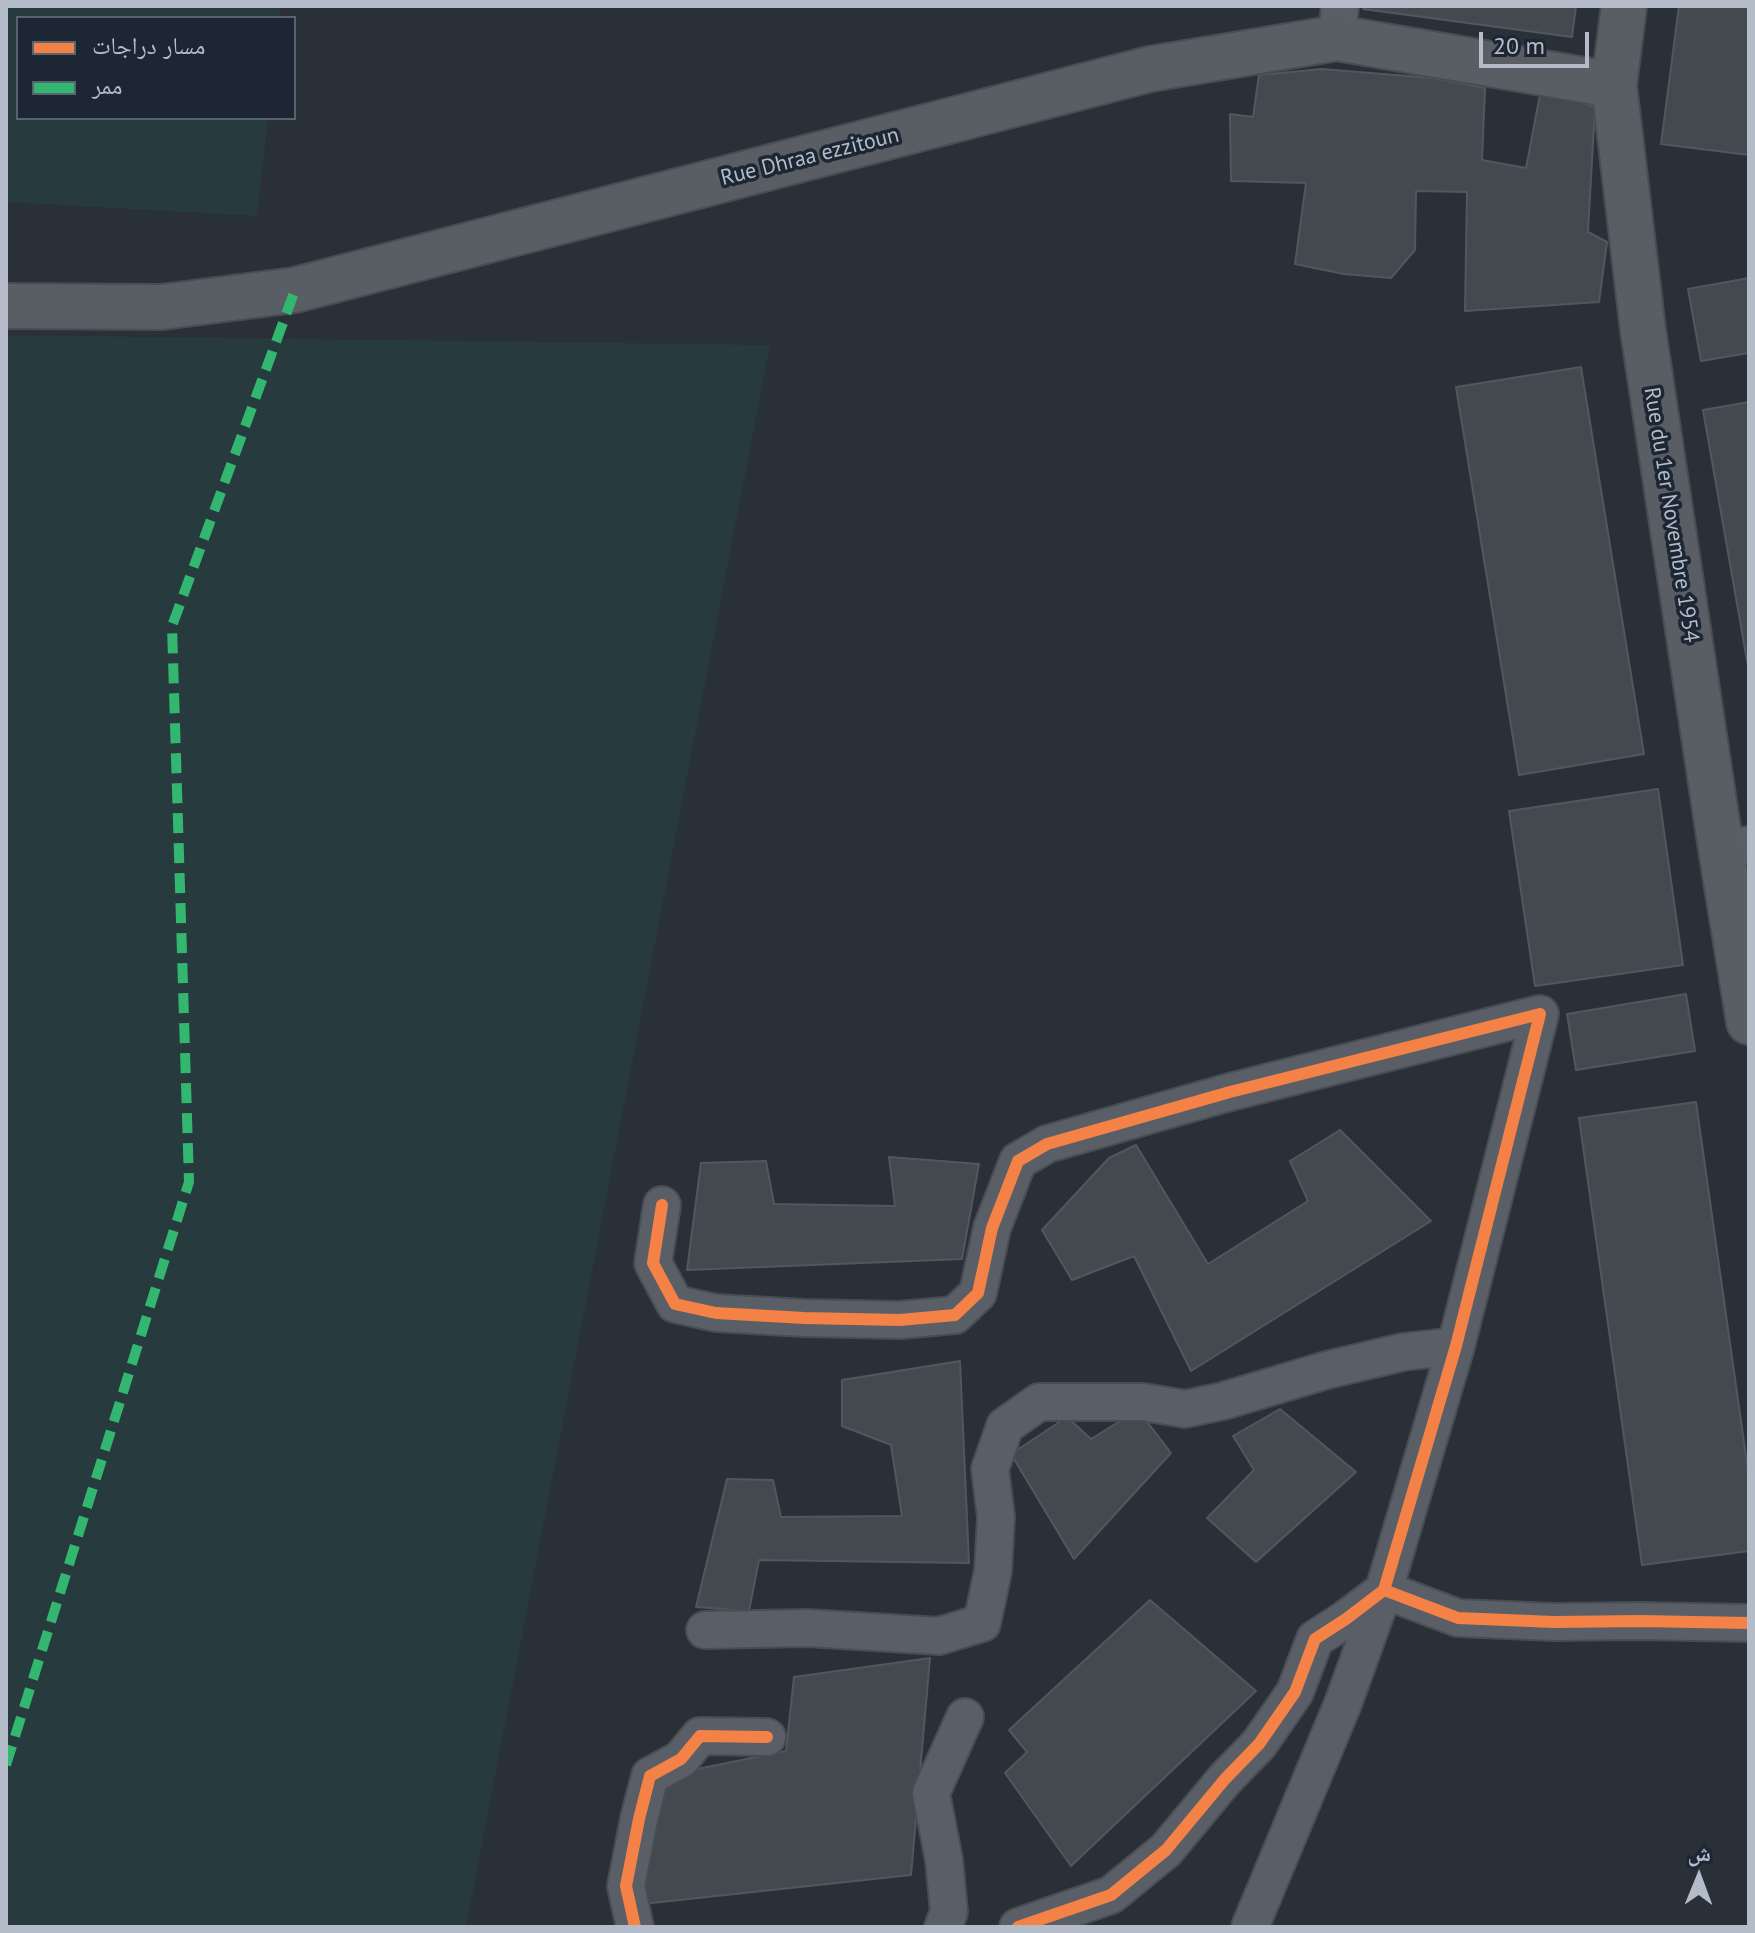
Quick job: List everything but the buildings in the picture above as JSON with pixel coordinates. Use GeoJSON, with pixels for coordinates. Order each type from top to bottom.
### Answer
{"type":"FeatureCollection","features":[{"type":"Feature","properties":{"kind":"main road","name":"Rue du 1er Novembre 1954"},"geometry":{"type":"LineString","coordinates":[[1624,6],[1614,85],[1643,330],[1735,847],[1749,1022]]}},
{"type":"Feature","properties":{"kind":"main road","name":"Rue Dhraa ezzitoun"},"geometry":{"type":"LineString","coordinates":[[6,306],[162,307],[295,290],[1339,22],[1614,85]]}},
{"type":"Feature","properties":{"kind":"street"},"geometry":{"type":"LineString","coordinates":[[662,1205],[653,1263],[675,1304],[716,1313],[804,1318],[900,1320],[955,1315],[978,1293],[992,1228],[1018,1161],[1047,1144],[1258,1085],[1540,1014],[1456,1346],[1384,1590],[1344,1701],[1250,1927]]}},
{"type":"Feature","properties":{"kind":"street"},"geometry":{"type":"LineString","coordinates":[[705,1630],[807,1628],[939,1636],[982,1623],[993,1571],[996,1517],[990,1469],[1005,1426],[1039,1402],[1143,1402],[1185,1409],[1403,1352],[1456,1346]]}},
{"type":"Feature","properties":{"kind":"street"},"geometry":{"type":"LineString","coordinates":[[1384,1590],[1458,1618],[1749,1623]]}},
{"type":"Feature","properties":{"kind":"street"},"geometry":{"type":"LineString","coordinates":[[1018,1927],[1111,1895],[1166,1850],[1225,1779],[1259,1744],[1295,1692],[1315,1639],[1384,1590]]}},
{"type":"Feature","properties":{"kind":"street"},"geometry":{"type":"LineString","coordinates":[[943,1927],[949,1912],[944,1860],[931,1793],[965,1717]]}},
{"type":"Feature","properties":{"kind":"street"},"geometry":{"type":"LineString","coordinates":[[635,1927],[626,1886],[650,1776],[681,1759],[700,1736],[767,1737]]}},
{"type":"Feature","properties":{"kind":"green space"},"geometry":{"type":"Polygon","coordinates":[[[6,6],[281,6],[279,16],[16,16],[16,120],[268,120],[257,216],[6,202],[6,6]]]}},
{"type":"Feature","properties":{"kind":"green space"},"geometry":{"type":"Polygon","coordinates":[[[6,335],[770,345],[466,1927],[6,1927],[6,335]]]}},
{"type":"Feature","properties":{"kind":"marked path"},"geometry":{"type":"LineString","coordinates":[[6,1765],[189,1182],[172,626],[295,290]]}},
{"type":"Feature","properties":{"kind":"cycle path"},"geometry":{"type":"LineString","coordinates":[[662,1205],[653,1263],[675,1304],[716,1313],[804,1318],[900,1320],[955,1315],[978,1293],[992,1228],[1018,1161],[1047,1144],[1230,1092],[1540,1014],[1456,1346],[1384,1590],[1458,1618],[1749,1623]]}},
{"type":"Feature","properties":{"kind":"cycle path"},"geometry":{"type":"LineString","coordinates":[[1018,1927],[1111,1895],[1166,1850],[1225,1779],[1259,1744],[1295,1692],[1315,1639],[1384,1590]]}},
{"type":"Feature","properties":{"kind":"cycle path"},"geometry":{"type":"LineString","coordinates":[[635,1927],[626,1886],[650,1776],[681,1759],[700,1736],[767,1737]]}}]}
